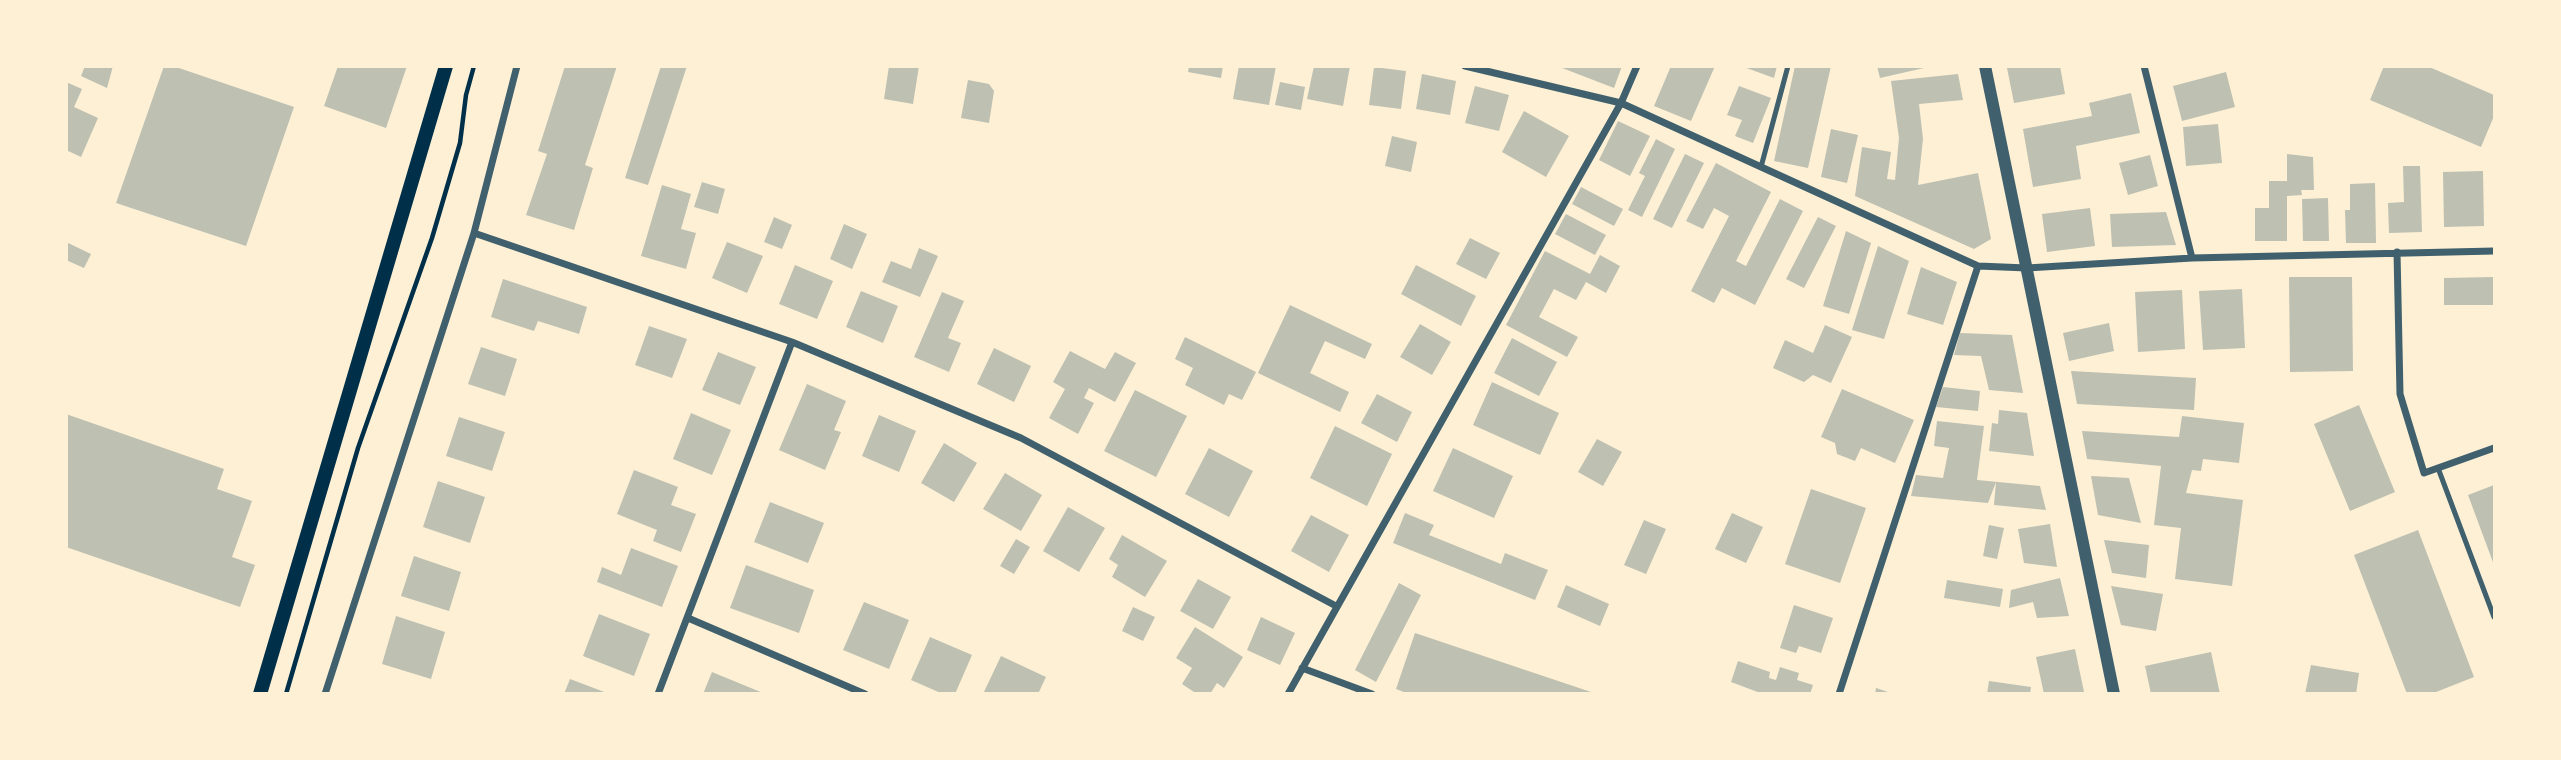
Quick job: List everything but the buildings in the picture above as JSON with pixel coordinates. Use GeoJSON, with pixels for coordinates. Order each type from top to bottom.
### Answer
{"type":"FeatureCollection","features":[{"type":"Feature","properties":{"kind":"main road"},"geometry":{"type":"LineString","coordinates":[[260,694],[446,66]]}},
{"type":"Feature","properties":{"kind":"street"},"geometry":{"type":"LineString","coordinates":[[325,694],[474,233],[517,66]]}},
{"type":"Feature","properties":{"kind":"street"},"geometry":{"type":"LineString","coordinates":[[1465,66],[1620,103],[1978,266],[2027,268],[2192,258],[2494,251]]}},
{"type":"Feature","properties":{"kind":"street"},"geometry":{"type":"LineString","coordinates":[[1289,694],[1620,103],[1637,66]]}},
{"type":"Feature","properties":{"kind":"street"},"geometry":{"type":"LineString","coordinates":[[1985,66],[2114,694]]}},
{"type":"Feature","properties":{"kind":"street"},"geometry":{"type":"LineString","coordinates":[[2144,66],[2192,258]]}},
{"type":"Feature","properties":{"kind":"street"},"geometry":{"type":"LineString","coordinates":[[474,233],[792,342],[1021,438],[1336,606]]}},
{"type":"Feature","properties":{"kind":"street"},"geometry":{"type":"LineString","coordinates":[[2397,252],[2400,394],[2424,473],[2494,447]]}},
{"type":"Feature","properties":{"kind":"street"},"geometry":{"type":"LineString","coordinates":[[1839,694],[1978,266]]}},
{"type":"Feature","properties":{"kind":"street"},"geometry":{"type":"LineString","coordinates":[[659,694],[792,342]]}},
{"type":"Feature","properties":{"kind":"street"},"geometry":{"type":"LineString","coordinates":[[688,618],[865,694]]}},
{"type":"Feature","properties":{"kind":"street"},"geometry":{"type":"LineString","coordinates":[[1302,668],[1372,694]]}},
{"type":"Feature","properties":{"kind":"lane"},"geometry":{"type":"LineString","coordinates":[[1761,167],[1787,66]]}},
{"type":"Feature","properties":{"kind":"lane"},"geometry":{"type":"LineString","coordinates":[[2438,468],[2494,617]]}},
{"type":"Feature","properties":{"kind":"path"},"geometry":{"type":"LineString","coordinates":[[286,694],[358,448],[432,238],[460,143],[466,94],[474,66]]}}]}
